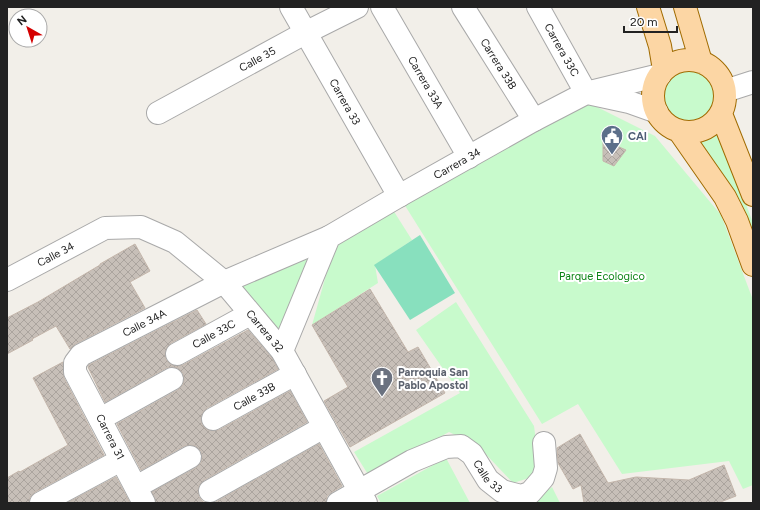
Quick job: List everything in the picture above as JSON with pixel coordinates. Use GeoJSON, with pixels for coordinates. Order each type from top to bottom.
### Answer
{"type":"FeatureCollection","features":[{"type":"Feature","properties":{"kind":"main road"},"geometry":{"type":"LineString","coordinates":[[648,7],[660,46],[662,73]]}},
{"type":"Feature","properties":{"kind":"main road"},"geometry":{"type":"LineString","coordinates":[[685,7],[701,62]]}},
{"type":"Feature","properties":{"kind":"main road"},"geometry":{"type":"LineString","coordinates":[[691,60],[701,62],[717,73],[722,82],[725,91],[724,107],[715,122],[703,129],[689,132],[680,131],[666,124],[657,112],[653,93],[662,73],[672,65],[682,61],[691,60]]}},
{"type":"Feature","properties":{"kind":"main road"},"geometry":{"type":"LineString","coordinates":[[721,114],[752,190]]}},
{"type":"Feature","properties":{"kind":"main road"},"geometry":{"type":"LineString","coordinates":[[680,131],[725,197],[737,221],[753,265]]}},
{"type":"Feature","properties":{"kind":"street","name":"Carrera 33"},"geometry":{"type":"LineString","coordinates":[[291,7],[400,196]]}},
{"type":"Feature","properties":{"kind":"street","name":"Calle 35"},"geometry":{"type":"LineString","coordinates":[[158,113],[305,33],[357,7]]}},
{"type":"Feature","properties":{"kind":"street","name":"Carrera 33A"},"geometry":{"type":"LineString","coordinates":[[382,7],[469,157]]}},
{"type":"Feature","properties":{"kind":"street","name":"Carrera 33B"},"geometry":{"type":"LineString","coordinates":[[463,7],[534,120]]}},
{"type":"Feature","properties":{"kind":"street","name":"Carrera 33C"},"geometry":{"type":"LineString","coordinates":[[538,7],[586,93]]}},
{"type":"Feature","properties":{"kind":"street","name":"Carrera 34"},"geometry":{"type":"LineString","coordinates":[[224,282],[329,237],[534,120],[586,93],[662,73]]}},
{"type":"Feature","properties":{"kind":"street"},"geometry":{"type":"LineString","coordinates":[[725,91],[753,82]]}},
{"type":"Feature","properties":{"kind":"street"},"geometry":{"type":"LineString","coordinates":[[586,93],[629,102],[657,112]]}},
{"type":"Feature","properties":{"kind":"street","name":"Carrera 32"},"geometry":{"type":"LineString","coordinates":[[105,228],[141,227],[174,242],[224,282],[282,351],[363,497]]}},
{"type":"Feature","properties":{"kind":"street","name":"Calle 34"},"geometry":{"type":"LineString","coordinates":[[7,280],[105,228]]}},
{"type":"Feature","properties":{"kind":"street"},"geometry":{"type":"LineString","coordinates":[[282,351],[329,237]]}},
{"type":"Feature","properties":{"kind":"street","name":"Calle 34A"},"geometry":{"type":"LineString","coordinates":[[75,372],[75,363],[81,355],[224,282]]}},
{"type":"Feature","properties":{"kind":"street","name":"Calle 33C"},"geometry":{"type":"LineString","coordinates":[[177,354],[250,314]]}},
{"type":"Feature","properties":{"kind":"street","name":"Carrera 31"},"geometry":{"type":"LineString","coordinates":[[75,372],[140,495]]}},
{"type":"Feature","properties":{"kind":"street","name":"Calle 33B"},"geometry":{"type":"LineString","coordinates":[[213,419],[295,374]]}},
{"type":"Feature","properties":{"kind":"street"},"geometry":{"type":"LineString","coordinates":[[100,419],[172,379]]}},
{"type":"Feature","properties":{"kind":"street"},"geometry":{"type":"LineString","coordinates":[[210,491],[324,427]]}},
{"type":"Feature","properties":{"kind":"street","name":"Calle 33"},"geometry":{"type":"LineString","coordinates":[[338,503],[363,497],[412,461],[446,447],[461,446],[472,454],[488,480],[502,491],[521,496],[530,493],[544,478],[546,468],[544,443]]}},
{"type":"Feature","properties":{"kind":"street"},"geometry":{"type":"LineString","coordinates":[[140,495],[190,457]]}},
{"type":"Feature","properties":{"kind":"street"},"geometry":{"type":"LineString","coordinates":[[40,503],[122,460]]}},
{"type":"Feature","properties":{"kind":"green space"},"geometry":{"type":"Polygon","coordinates":[[[683,71],[693,71],[707,78],[714,92],[714,102],[707,116],[693,123],[683,123],[673,119],[666,112],[662,102],[662,92],[666,82],[673,75],[683,71]]]}},
{"type":"Feature","properties":{"kind":"green space","name":"Parque Ecologico"},"geometry":{"type":"Polygon","coordinates":[[[589,103],[655,136],[721,215],[753,300],[753,485],[743,489],[729,461],[622,474],[578,404],[542,424],[404,204],[589,103]]]}},
{"type":"Feature","properties":{"kind":"green space"},"geometry":{"type":"Polygon","coordinates":[[[719,131],[753,223],[753,239],[697,140],[719,131]]]}},
{"type":"Feature","properties":{"kind":"green space"},"geometry":{"type":"Polygon","coordinates":[[[393,210],[412,240],[375,265],[378,283],[312,325],[326,275],[340,240],[393,210]]]}},
{"type":"Feature","properties":{"kind":"green space"},"geometry":{"type":"Polygon","coordinates":[[[420,235],[455,293],[410,320],[374,265],[420,235]]]}},
{"type":"Feature","properties":{"kind":"green space"},"geometry":{"type":"Polygon","coordinates":[[[319,246],[279,341],[235,287],[319,246]]]}},
{"type":"Feature","properties":{"kind":"green space"},"geometry":{"type":"Polygon","coordinates":[[[456,302],[534,426],[539,463],[529,478],[513,483],[478,446],[449,432],[369,476],[354,452],[460,393],[416,330],[456,302]]]}},
{"type":"Feature","properties":{"kind":"green space"},"geometry":{"type":"Polygon","coordinates":[[[446,458],[470,503],[381,503],[377,496],[446,458]]]}},
{"type":"Feature","properties":{"kind":"green space"},"geometry":{"type":"Polygon","coordinates":[[[552,487],[560,503],[530,503],[552,487]]]}},
{"type":"Feature","properties":{"kind":"building","name":"CAI"},"geometry":{"type":"Polygon","coordinates":[[[603,140],[626,150],[614,166],[603,161],[603,140]]]}},
{"type":"Feature","properties":{"kind":"building"},"geometry":{"type":"Polygon","coordinates":[[[135,244],[150,271],[130,282],[145,308],[75,344],[70,349],[56,326],[7,354],[7,318],[38,302],[135,244]]]}},
{"type":"Feature","properties":{"kind":"building"},"geometry":{"type":"Polygon","coordinates":[[[370,289],[408,352],[418,347],[445,393],[350,447],[324,401],[348,387],[312,325],[370,289]]]}},
{"type":"Feature","properties":{"kind":"building"},"geometry":{"type":"Polygon","coordinates":[[[197,310],[206,324],[171,343],[167,347],[165,354],[166,360],[170,364],[176,366],[183,365],[248,330],[272,358],[278,369],[207,408],[203,412],[201,418],[202,425],[206,429],[212,431],[219,430],[290,391],[307,422],[204,480],[199,485],[199,497],[203,502],[208,503],[156,503],[152,492],[196,468],[201,463],[201,451],[196,446],[184,446],[141,470],[117,424],[178,390],[183,385],[183,373],[178,368],[166,368],[105,402],[88,367],[89,365],[197,310]]]}},
{"type":"Feature","properties":{"kind":"building"},"geometry":{"type":"Polygon","coordinates":[[[63,362],[64,378],[104,455],[35,492],[30,497],[29,503],[7,503],[7,478],[68,445],[33,378],[63,362]]]}},
{"type":"Feature","properties":{"kind":"building"},"geometry":{"type":"Polygon","coordinates":[[[580,434],[608,483],[636,477],[689,480],[724,465],[736,496],[718,503],[584,503],[581,485],[573,489],[558,463],[557,448],[580,434]]]}},
{"type":"Feature","properties":{"kind":"building"},"geometry":{"type":"Polygon","coordinates":[[[319,444],[342,486],[327,496],[326,503],[212,503],[216,502],[319,444]]]}},
{"type":"Feature","properties":{"kind":"building"},"geometry":{"type":"Polygon","coordinates":[[[116,477],[130,503],[67,503],[116,477]]]}},
{"type":"Feature","properties":{"kind":"place","name":"CAI"},"geometry":{"type":"Point","coordinates":[612,156]}},
{"type":"Feature","properties":{"kind":"place","name":"Parroquia San Pablo Apostol"},"geometry":{"type":"Point","coordinates":[382,398]}}]}
